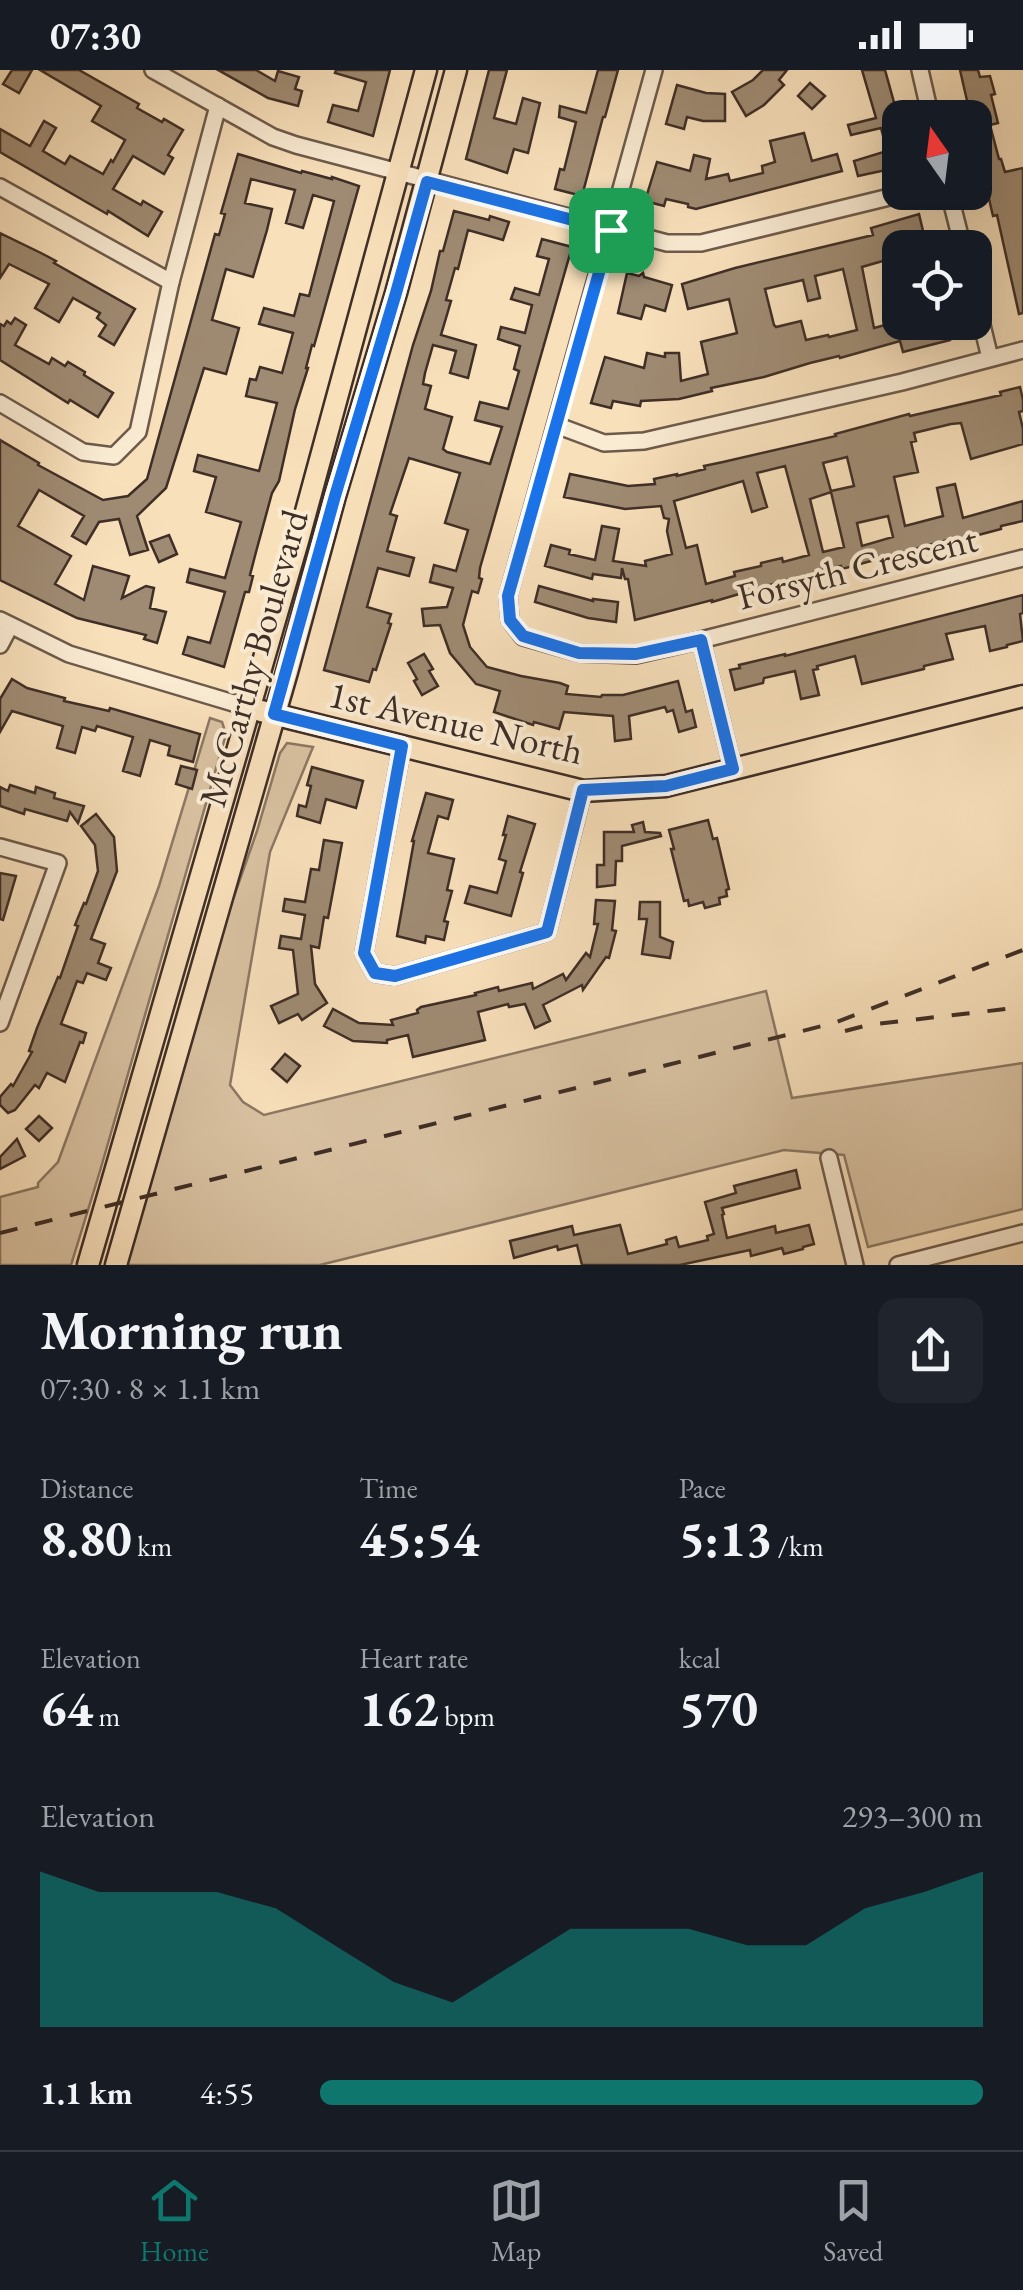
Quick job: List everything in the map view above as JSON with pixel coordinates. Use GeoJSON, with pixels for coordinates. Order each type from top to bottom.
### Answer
{"type":"FeatureCollection","features":[{"type":"Feature","properties":{"kind":"main road","name":"McCarthy Boulevard"},"geometry":{"type":"LineString","coordinates":[[88,1265],[298,541],[426,70]]}},
{"type":"Feature","properties":{"kind":"main road","name":"McCarthy Boulevard"},"geometry":{"type":"LineString","coordinates":[[116,1265],[396,293],[456,70]]}},
{"type":"Feature","properties":{"kind":"main road","name":"1st Avenue North"},"geometry":{"type":"LineString","coordinates":[[250,708],[583,790],[666,786],[1023,696]]}},
{"type":"Feature","properties":{"kind":"street"},"geometry":{"type":"LineString","coordinates":[[153,70],[273,137],[296,145],[667,244],[701,243],[882,199]]}},
{"type":"Feature","properties":{"kind":"street","name":"Forsyth Crescent"},"geometry":{"type":"LineString","coordinates":[[654,70],[508,596],[510,620],[523,636],[579,653],[636,654],[1023,558]]}},
{"type":"Feature","properties":{"kind":"street"},"geometry":{"type":"LineString","coordinates":[[920,70],[928,100]]}},
{"type":"Feature","properties":{"kind":"street"},"geometry":{"type":"LineString","coordinates":[[0,403],[83,452],[114,456],[138,432],[171,282],[218,106]]}},
{"type":"Feature","properties":{"kind":"street"},"geometry":{"type":"LineString","coordinates":[[0,187],[171,282]]}},
{"type":"Feature","properties":{"kind":"street"},"geometry":{"type":"LineString","coordinates":[[986,340],[990,358]]}},
{"type":"Feature","properties":{"kind":"street"},"geometry":{"type":"LineString","coordinates":[[556,425],[604,443],[644,441],[1023,350]]}},
{"type":"Feature","properties":{"kind":"street"},"geometry":{"type":"LineString","coordinates":[[0,644],[5,623]]}},
{"type":"Feature","properties":{"kind":"street","name":"1st Avenue North"},"geometry":{"type":"LineString","coordinates":[[5,623],[69,654],[250,708]]}},
{"type":"Feature","properties":{"kind":"street"},"geometry":{"type":"LineString","coordinates":[[701,640],[733,769]]}},
{"type":"Feature","properties":{"kind":"street"},"geometry":{"type":"LineString","coordinates":[[402,746],[364,953],[375,973],[395,976],[547,932],[583,790]]}},
{"type":"Feature","properties":{"kind":"street"},"geometry":{"type":"LineString","coordinates":[[0,846],[58,863],[0,1024]]}},
{"type":"Feature","properties":{"kind":"street"},"geometry":{"type":"LineString","coordinates":[[830,1158],[855,1265]]}},
{"type":"Feature","properties":{"kind":"street"},"geometry":{"type":"LineString","coordinates":[[898,1265],[1023,1233]]}},
{"type":"Feature","properties":{"kind":"shaded area"},"geometry":{"type":"Polygon","coordinates":[[[210,718],[222,722],[226,734],[71,1265],[0,1265],[0,1197],[38,1187],[58,1162],[159,886],[210,718]]]}},
{"type":"Feature","properties":{"kind":"shaded area"},"geometry":{"type":"Polygon","coordinates":[[[287,743],[313,747],[270,852],[230,1085],[243,1102],[264,1115],[766,991],[792,1098],[1023,1063],[1023,1209],[868,1247],[844,1155],[784,1150],[320,1265],[124,1265],[197,1002],[280,753],[287,743]]]}},
{"type":"Feature","properties":{"kind":"building"},"geometry":{"type":"Polygon","coordinates":[[[12,70],[32,70],[19,93],[3,84],[12,70]]]}},
{"type":"Feature","properties":{"kind":"building"},"geometry":{"type":"Polygon","coordinates":[[[40,70],[79,70],[139,104],[137,108],[183,130],[168,155],[173,158],[164,174],[133,156],[113,189],[162,212],[148,236],[0,152],[0,129],[30,146],[44,121],[56,128],[43,151],[65,164],[70,156],[103,174],[125,140],[92,121],[101,106],[40,70]]]}},
{"type":"Feature","properties":{"kind":"building"},"geometry":{"type":"Polygon","coordinates":[[[218,70],[256,70],[275,81],[278,71],[299,77],[295,89],[302,91],[298,106],[268,98],[218,70]]]}},
{"type":"Feature","properties":{"kind":"building"},"geometry":{"type":"Polygon","coordinates":[[[390,70],[373,136],[328,122],[333,105],[358,111],[366,82],[335,73],[390,70]]]}},
{"type":"Feature","properties":{"kind":"building"},"geometry":{"type":"Polygon","coordinates":[[[489,70],[507,70],[494,118],[516,124],[523,98],[540,103],[528,153],[514,149],[507,173],[466,159],[489,70]]]}},
{"type":"Feature","properties":{"kind":"building"},"geometry":{"type":"Polygon","coordinates":[[[598,70],[618,70],[582,196],[555,189],[576,122],[559,117],[560,106],[586,113],[598,70]]]}},
{"type":"Feature","properties":{"kind":"building"},"geometry":{"type":"Polygon","coordinates":[[[763,70],[787,70],[779,80],[784,85],[746,116],[732,92],[763,70]]]}},
{"type":"Feature","properties":{"kind":"building"},"geometry":{"type":"Polygon","coordinates":[[[862,70],[885,70],[893,100],[882,100],[882,132],[881,128],[851,135],[848,125],[876,118],[862,70]]]}},
{"type":"Feature","properties":{"kind":"building"},"geometry":{"type":"Polygon","coordinates":[[[960,70],[978,70],[980,77],[990,76],[998,123],[992,124],[992,100],[967,100],[960,70]]]}},
{"type":"Feature","properties":{"kind":"building"},"geometry":{"type":"Polygon","coordinates":[[[810,83],[825,96],[812,109],[798,96],[810,83]]]}},
{"type":"Feature","properties":{"kind":"building"},"geometry":{"type":"Polygon","coordinates":[[[677,85],[725,94],[725,121],[687,117],[684,129],[666,124],[677,85]]]}},
{"type":"Feature","properties":{"kind":"building"},"geometry":{"type":"Polygon","coordinates":[[[804,133],[812,161],[837,154],[842,171],[696,209],[666,199],[664,206],[645,201],[657,162],[690,171],[694,155],[710,159],[706,179],[728,174],[730,181],[763,173],[762,166],[775,162],[770,141],[804,133]]]}},
{"type":"Feature","properties":{"kind":"building"},"geometry":{"type":"Polygon","coordinates":[[[992,133],[1005,172],[1023,168],[1023,313],[1019,314],[997,215],[993,216],[992,133]]]}},
{"type":"Feature","properties":{"kind":"building"},"geometry":{"type":"Polygon","coordinates":[[[882,153],[882,171],[858,176],[854,161],[882,153]]]}},
{"type":"Feature","properties":{"kind":"building"},"geometry":{"type":"Polygon","coordinates":[[[238,154],[359,186],[312,345],[279,481],[272,493],[250,575],[253,576],[249,592],[245,592],[224,667],[183,654],[188,637],[210,643],[225,592],[187,582],[190,569],[225,578],[241,522],[206,512],[216,477],[194,471],[198,455],[259,471],[277,403],[246,396],[250,379],[256,380],[260,367],[282,373],[293,333],[259,324],[264,308],[294,316],[300,294],[309,296],[334,201],[313,195],[303,228],[286,223],[295,190],[251,179],[245,203],[272,209],[267,230],[253,277],[226,269],[212,320],[239,328],[226,374],[204,368],[166,488],[137,516],[148,550],[130,555],[119,519],[99,522],[86,544],[72,536],[84,516],[39,490],[18,526],[71,556],[55,584],[84,600],[93,566],[129,576],[122,598],[146,586],[154,588],[150,608],[166,612],[157,643],[144,639],[146,635],[77,618],[0,580],[0,440],[103,500],[128,496],[147,479],[215,234],[219,235],[225,214],[221,213],[238,154]]]}},
{"type":"Feature","properties":{"kind":"building"},"geometry":{"type":"Polygon","coordinates":[[[454,211],[509,222],[503,240],[468,230],[446,300],[451,301],[441,335],[476,345],[468,378],[450,373],[456,351],[433,345],[425,373],[423,384],[431,386],[425,409],[452,417],[443,449],[447,452],[490,464],[502,427],[475,420],[480,402],[508,409],[519,371],[514,369],[520,346],[498,339],[501,327],[525,333],[532,305],[511,299],[515,288],[539,295],[549,259],[537,256],[542,239],[572,247],[480,568],[478,593],[472,591],[463,625],[470,647],[487,667],[560,683],[568,686],[566,694],[623,695],[678,681],[686,712],[692,710],[696,727],[679,732],[673,710],[667,712],[665,707],[629,716],[631,739],[615,741],[613,716],[564,712],[559,729],[494,712],[500,691],[476,684],[450,653],[440,625],[424,626],[422,609],[447,607],[453,588],[430,582],[434,565],[456,571],[468,530],[445,523],[460,473],[409,458],[390,514],[397,516],[387,551],[414,558],[409,576],[378,568],[367,607],[391,614],[391,624],[376,670],[373,669],[369,682],[324,670],[454,211]]]}},
{"type":"Feature","properties":{"kind":"building"},"geometry":{"type":"Polygon","coordinates":[[[919,214],[923,230],[882,230],[882,261],[862,267],[874,328],[882,326],[882,340],[950,340],[903,352],[900,341],[679,399],[641,401],[640,406],[613,401],[611,408],[591,403],[605,357],[644,368],[647,353],[665,357],[665,353],[679,353],[681,381],[708,374],[701,342],[737,333],[729,299],[688,309],[682,284],[873,235],[871,228],[919,214]],[[843,269],[815,276],[820,298],[808,301],[803,280],[765,289],[776,327],[801,321],[806,340],[857,330],[843,269]]]}},
{"type":"Feature","properties":{"kind":"building"},"geometry":{"type":"Polygon","coordinates":[[[0,233],[56,261],[135,309],[114,345],[99,336],[106,325],[97,318],[100,313],[73,298],[59,322],[35,308],[49,284],[9,264],[0,278],[0,233]]]}},
{"type":"Feature","properties":{"kind":"building"},"geometry":{"type":"Polygon","coordinates":[[[627,273],[643,273],[644,277],[672,285],[665,311],[645,305],[641,319],[618,313],[627,273]]]}},
{"type":"Feature","properties":{"kind":"building"},"geometry":{"type":"Polygon","coordinates":[[[15,318],[26,325],[15,345],[49,364],[52,358],[65,366],[68,362],[113,393],[98,417],[0,360],[0,324],[11,324],[15,318]]]}},
{"type":"Feature","properties":{"kind":"building"},"geometry":{"type":"Polygon","coordinates":[[[1020,387],[1023,444],[971,459],[961,423],[914,433],[916,441],[911,442],[918,472],[894,477],[905,526],[943,516],[937,488],[955,484],[963,518],[1023,501],[1023,521],[635,620],[628,579],[622,568],[621,578],[593,574],[592,579],[545,566],[551,545],[595,560],[602,526],[619,529],[613,561],[646,566],[645,561],[672,554],[667,531],[669,519],[664,518],[661,506],[625,509],[564,497],[570,474],[628,486],[655,484],[654,479],[836,436],[909,414],[1001,395],[1000,392],[1020,387]],[[847,457],[823,463],[831,491],[854,486],[847,457]],[[785,466],[757,473],[767,507],[752,512],[743,481],[674,501],[686,548],[697,545],[706,584],[761,563],[809,555],[785,466]],[[831,492],[810,499],[823,552],[844,547],[831,492]],[[888,516],[857,523],[862,546],[893,537],[888,516]]]}},
{"type":"Feature","properties":{"kind":"building"},"geometry":{"type":"Polygon","coordinates":[[[169,535],[177,554],[159,562],[150,542],[169,535]]]}},
{"type":"Feature","properties":{"kind":"building"},"geometry":{"type":"Polygon","coordinates":[[[539,586],[593,601],[618,602],[616,622],[535,602],[539,586]]]}},
{"type":"Feature","properties":{"kind":"building"},"geometry":{"type":"Polygon","coordinates":[[[1023,595],[1023,641],[1007,647],[990,651],[985,626],[946,634],[953,659],[924,669],[862,684],[855,656],[813,670],[819,695],[801,699],[795,671],[735,690],[730,670],[740,668],[739,665],[1023,595]]]}},
{"type":"Feature","properties":{"kind":"building"},"geometry":{"type":"Polygon","coordinates":[[[424,654],[438,686],[422,695],[408,663],[424,654]]]}},
{"type":"Feature","properties":{"kind":"building"},"geometry":{"type":"Polygon","coordinates":[[[12,679],[27,688],[65,698],[64,701],[109,711],[110,708],[200,734],[193,762],[168,755],[170,746],[150,740],[140,776],[123,771],[133,737],[97,726],[95,731],[82,727],[75,753],[57,748],[63,726],[12,711],[0,732],[0,699],[12,679]]]}},
{"type":"Feature","properties":{"kind":"building"},"geometry":{"type":"Polygon","coordinates":[[[181,766],[197,770],[192,789],[176,784],[181,766]]]}},
{"type":"Feature","properties":{"kind":"building"},"geometry":{"type":"Polygon","coordinates":[[[312,767],[363,781],[356,808],[326,799],[320,823],[297,816],[299,805],[306,807],[312,767]]]}},
{"type":"Feature","properties":{"kind":"building"},"geometry":{"type":"Polygon","coordinates":[[[10,785],[35,793],[36,787],[55,793],[54,798],[84,806],[78,823],[70,812],[67,821],[0,806],[0,787],[8,791],[10,785]]]}},
{"type":"Feature","properties":{"kind":"building"},"geometry":{"type":"Polygon","coordinates":[[[426,793],[453,800],[448,819],[438,816],[428,853],[454,859],[447,890],[452,891],[444,921],[448,922],[444,940],[426,936],[425,943],[397,936],[412,841],[426,793]]]}},
{"type":"Feature","properties":{"kind":"building"},"geometry":{"type":"Polygon","coordinates":[[[96,814],[114,837],[117,871],[91,939],[105,944],[98,963],[111,968],[106,980],[87,973],[83,983],[77,981],[61,1024],[86,1033],[65,1082],[47,1073],[39,1088],[35,1085],[8,1113],[0,1105],[0,1097],[13,1086],[32,1052],[29,1051],[37,1028],[60,978],[78,926],[75,925],[98,871],[95,845],[81,826],[96,814]]]}},
{"type":"Feature","properties":{"kind":"building"},"geometry":{"type":"Polygon","coordinates":[[[508,816],[535,824],[511,916],[465,903],[470,886],[497,893],[506,861],[499,859],[508,816]]]}},
{"type":"Feature","properties":{"kind":"building"},"geometry":{"type":"Polygon","coordinates":[[[708,820],[713,839],[717,838],[729,889],[727,896],[719,898],[720,904],[705,908],[703,902],[689,906],[688,900],[684,901],[669,830],[708,820]]]}},
{"type":"Feature","properties":{"kind":"building"},"geometry":{"type":"Polygon","coordinates":[[[643,822],[645,832],[661,836],[622,846],[622,861],[616,861],[615,885],[597,887],[597,865],[604,865],[604,832],[634,832],[632,825],[643,822]]]}},
{"type":"Feature","properties":{"kind":"building"},"geometry":{"type":"Polygon","coordinates":[[[324,840],[342,843],[319,948],[311,946],[315,984],[327,1003],[302,1020],[298,1014],[279,1023],[271,1006],[298,994],[293,950],[279,948],[281,936],[301,939],[305,915],[283,911],[285,899],[305,902],[311,869],[319,870],[324,840]]]}},
{"type":"Feature","properties":{"kind":"building"},"geometry":{"type":"Polygon","coordinates":[[[0,873],[16,876],[3,920],[0,919],[0,873]]]}},
{"type":"Feature","properties":{"kind":"building"},"geometry":{"type":"Polygon","coordinates":[[[596,900],[615,901],[612,930],[616,931],[609,958],[583,990],[582,985],[543,1005],[550,1021],[535,1028],[525,1004],[508,1004],[478,1012],[485,1040],[413,1057],[408,1035],[387,1043],[353,1041],[324,1026],[333,1009],[359,1023],[393,1025],[391,1020],[418,1013],[421,1007],[498,987],[499,991],[532,983],[533,989],[563,974],[566,980],[586,953],[590,957],[598,924],[594,924],[596,900]]]}},
{"type":"Feature","properties":{"kind":"building"},"geometry":{"type":"Polygon","coordinates":[[[640,902],[660,902],[660,937],[673,942],[670,958],[642,954],[647,919],[639,919],[640,902]]]}},
{"type":"Feature","properties":{"kind":"building"},"geometry":{"type":"Polygon","coordinates":[[[285,1054],[300,1066],[287,1082],[272,1069],[285,1054]]]}},
{"type":"Feature","properties":{"kind":"building"},"geometry":{"type":"Polygon","coordinates":[[[39,1116],[52,1128],[39,1141],[26,1129],[39,1116]]]}},
{"type":"Feature","properties":{"kind":"building"},"geometry":{"type":"Polygon","coordinates":[[[17,1139],[25,1156],[0,1169],[0,1157],[17,1139]]]}},
{"type":"Feature","properties":{"kind":"building"},"geometry":{"type":"Polygon","coordinates":[[[796,1170],[800,1188],[722,1208],[722,1215],[727,1238],[775,1226],[776,1233],[809,1225],[814,1244],[803,1249],[784,1254],[782,1248],[751,1256],[750,1250],[680,1265],[582,1265],[577,1245],[558,1250],[557,1246],[514,1258],[510,1241],[572,1226],[574,1235],[620,1225],[628,1254],[667,1244],[666,1240],[676,1237],[679,1247],[708,1240],[707,1236],[714,1234],[705,1202],[736,1193],[734,1186],[796,1170]]]}},
{"type":"Feature","properties":{"kind":"railway"},"geometry":{"type":"LineString","coordinates":[[0,1233],[834,1023],[1023,950]]}},
{"type":"Feature","properties":{"kind":"railway"},"geometry":{"type":"LineString","coordinates":[[845,1031],[1023,1007]]}},
{"type":"Feature","properties":{"kind":"route"},"geometry":{"type":"LineString","coordinates":[[427,182],[611,230],[508,596],[510,620],[523,636],[579,653],[636,654],[701,640],[733,769],[666,786],[583,790],[547,932],[395,976],[375,973],[364,953],[402,746],[274,714],[427,182]]}}]}
